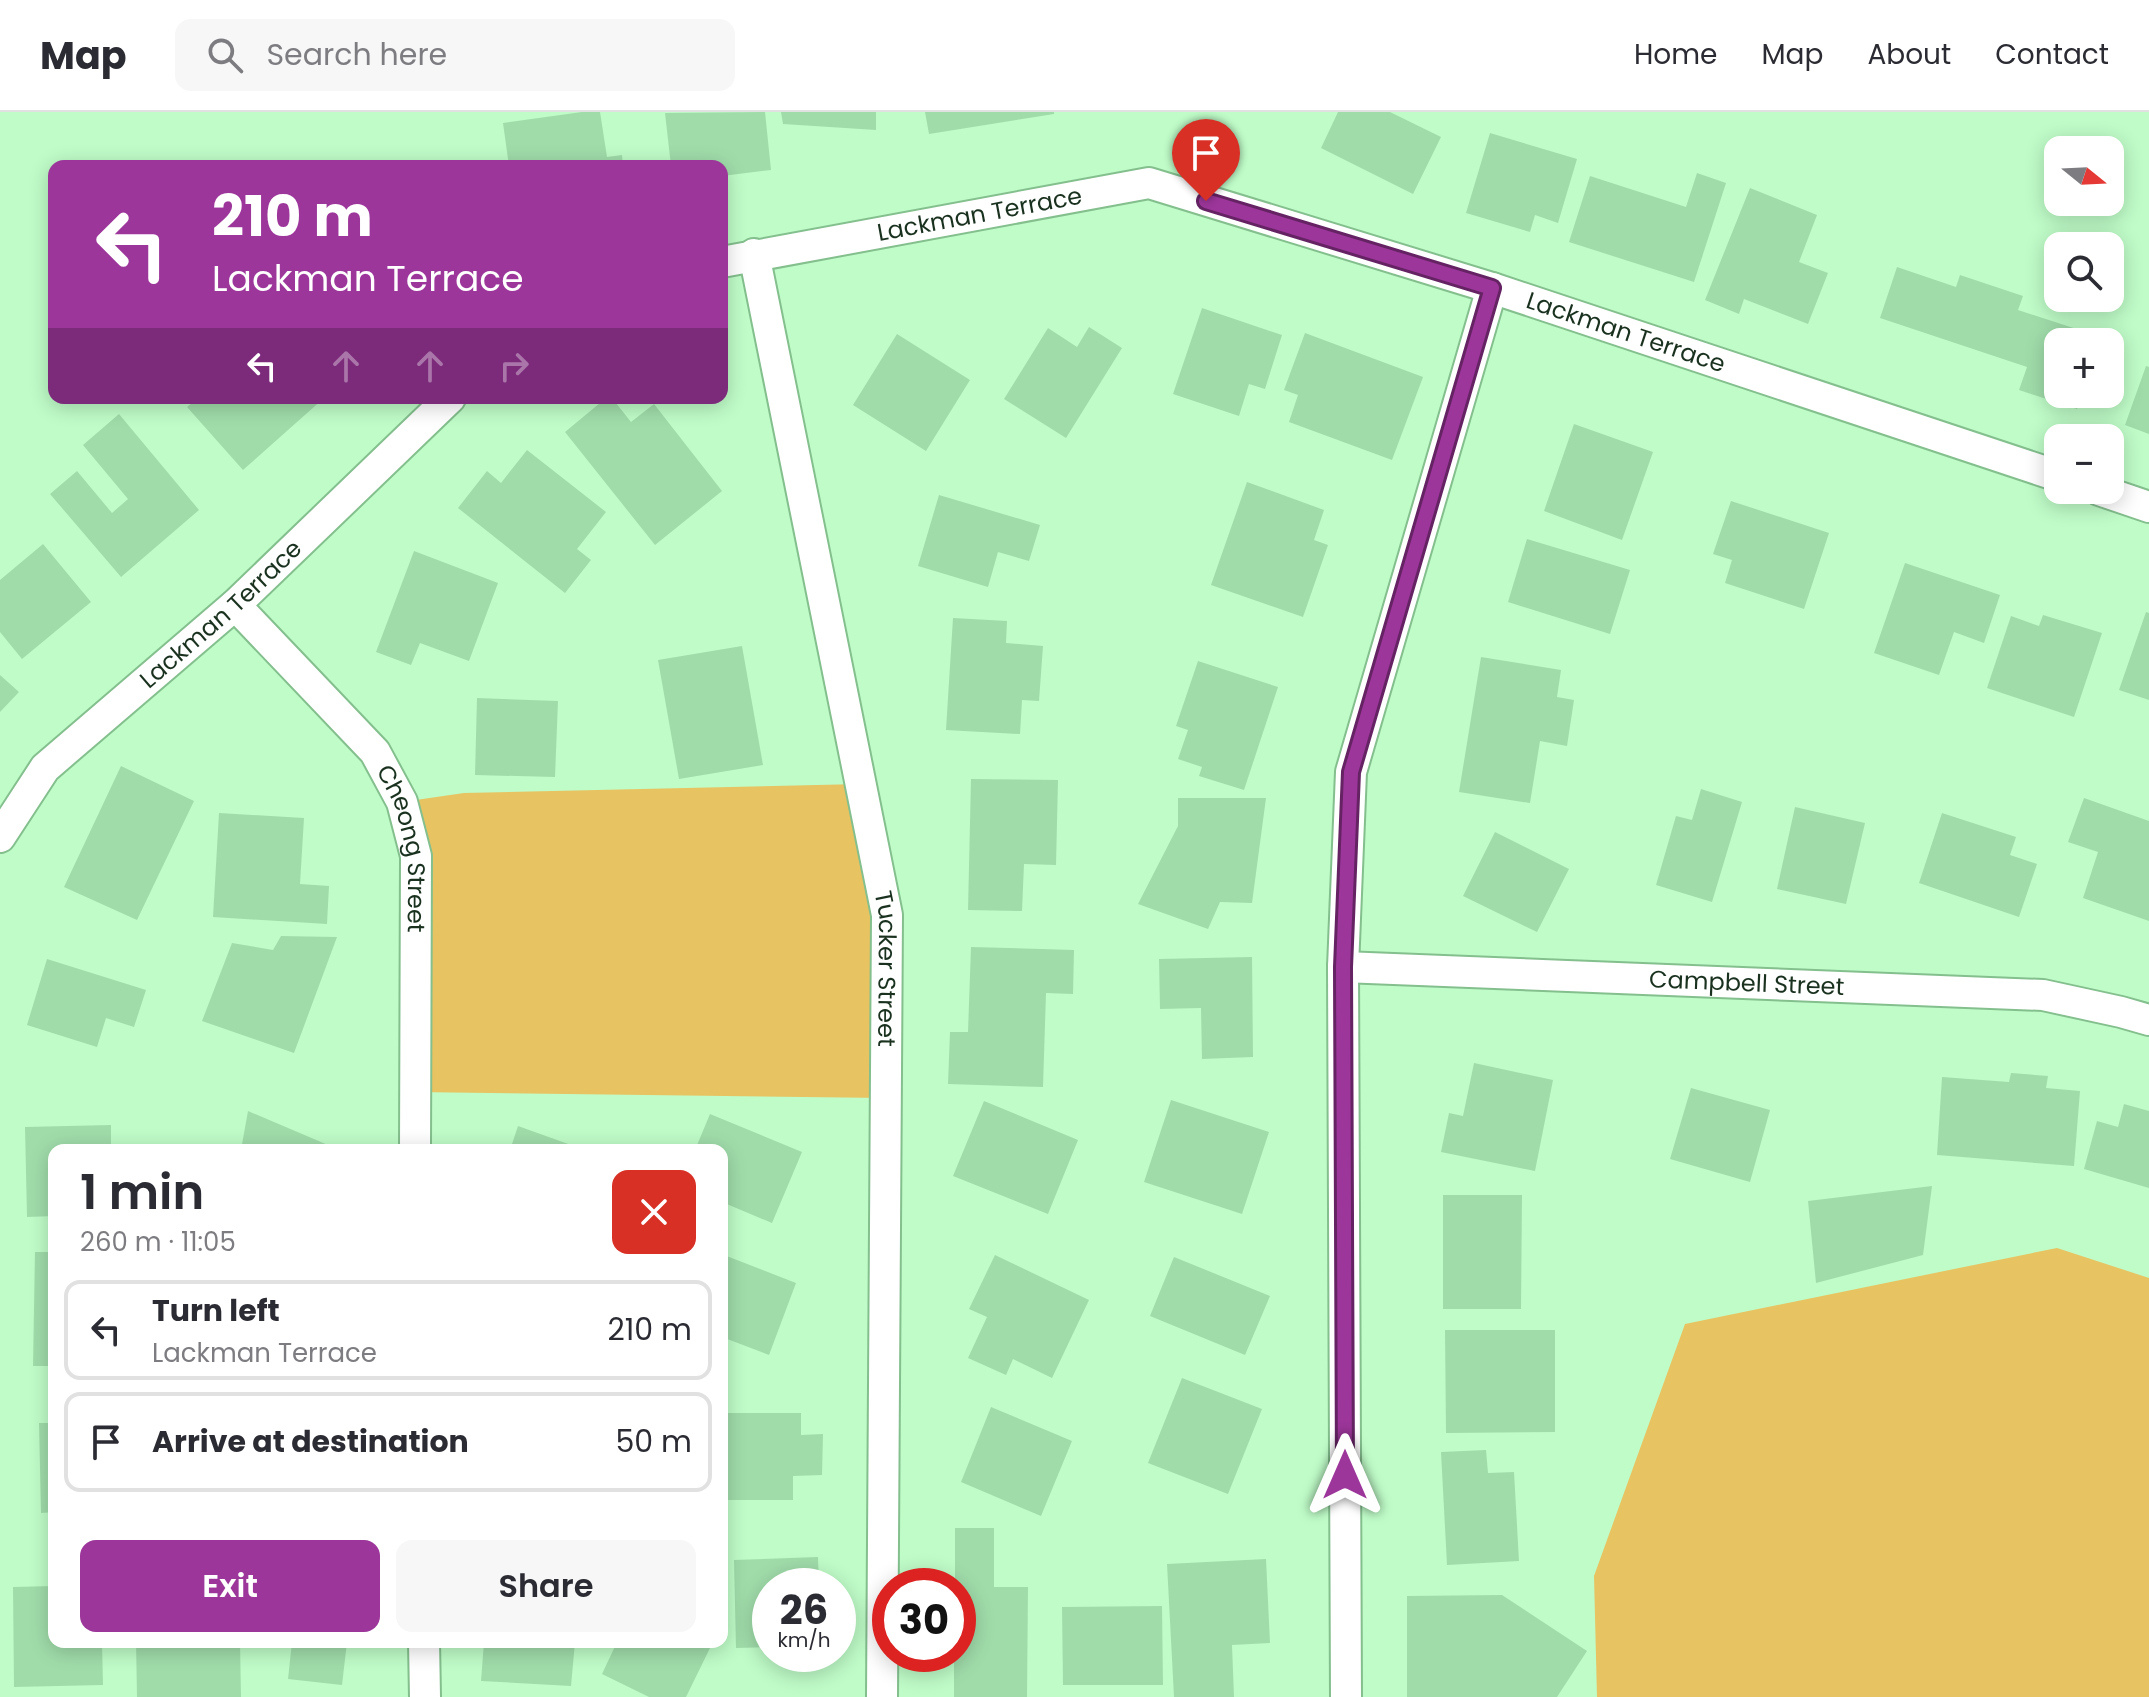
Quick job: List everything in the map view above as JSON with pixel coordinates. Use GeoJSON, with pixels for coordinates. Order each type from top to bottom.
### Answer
{"type":"FeatureCollection","features":[{"type":"Feature","properties":{"kind":"street","name":"Lackman Terrace"},"geometry":{"type":"LineString","coordinates":[[728,260],[1149,183],[1492,288],[2044,471]]}},
{"type":"Feature","properties":{"kind":"street","name":"Tucker Street"},"geometry":{"type":"LineString","coordinates":[[754,254],[887,915],[882,1697]]}},
{"type":"Feature","properties":{"kind":"street"},"geometry":{"type":"LineString","coordinates":[[1346,1697],[1343,967],[1351,772],[1492,288]]}},
{"type":"Feature","properties":{"kind":"street","name":"Lackman Terrace"},"geometry":{"type":"LineString","coordinates":[[0,837],[45,768],[235,605],[444,404]]}},
{"type":"Feature","properties":{"kind":"street"},"geometry":{"type":"LineString","coordinates":[[2124,498],[2149,507]]}},
{"type":"Feature","properties":{"kind":"street","name":"Cheong Street"},"geometry":{"type":"LineString","coordinates":[[235,605],[375,752],[402,802],[416,856],[415,1144]]}},
{"type":"Feature","properties":{"kind":"street","name":"Campbell Street"},"geometry":{"type":"LineString","coordinates":[[1343,967],[2043,995],[2149,1020]]}},
{"type":"Feature","properties":{"kind":"street"},"geometry":{"type":"LineString","coordinates":[[424,1648],[425,1697]]}},
{"type":"Feature","properties":{"kind":"shaded area"},"geometry":{"type":"Polygon","coordinates":[[[861,784],[887,915],[886,1098],[414,1092],[402,802],[464,793],[861,784]]]}},
{"type":"Feature","properties":{"kind":"shaded area"},"geometry":{"type":"Polygon","coordinates":[[[2057,1248],[2149,1278],[2149,1697],[1597,1697],[1594,1576],[1685,1324],[2057,1248]]]}},
{"type":"Feature","properties":{"kind":"building"},"geometry":{"type":"Polygon","coordinates":[[[600,112],[607,157],[622,155],[622,160],[508,160],[503,123],[600,112]]]}},
{"type":"Feature","properties":{"kind":"building"},"geometry":{"type":"Polygon","coordinates":[[[765,112],[771,170],[728,175],[728,160],[670,160],[665,113],[765,112]]]}},
{"type":"Feature","properties":{"kind":"building"},"geometry":{"type":"Polygon","coordinates":[[[781,112],[876,112],[876,130],[783,124],[781,112]]]}},
{"type":"Feature","properties":{"kind":"building"},"geometry":{"type":"Polygon","coordinates":[[[925,112],[1054,112],[1054,114],[929,134],[925,112]]]}},
{"type":"Feature","properties":{"kind":"building"},"geometry":{"type":"Polygon","coordinates":[[[1338,112],[1390,112],[1441,137],[1413,194],[1321,148],[1338,112]]]}},
{"type":"Feature","properties":{"kind":"building"},"geometry":{"type":"Polygon","coordinates":[[[1490,133],[1577,159],[1558,223],[1535,215],[1530,232],[1466,213],[1490,133]]]}},
{"type":"Feature","properties":{"kind":"building"},"geometry":{"type":"Polygon","coordinates":[[[1697,173],[1726,183],[1694,282],[1569,242],[1590,176],[1686,207],[1697,173]]]}},
{"type":"Feature","properties":{"kind":"building"},"geometry":{"type":"Polygon","coordinates":[[[1750,188],[1817,215],[1799,262],[1828,273],[1808,324],[1744,299],[1739,314],[1705,300],[1750,188]]]}},
{"type":"Feature","properties":{"kind":"building"},"geometry":{"type":"Polygon","coordinates":[[[1897,267],[1956,287],[1960,275],[2023,296],[2018,310],[2073,328],[2044,328],[2044,398],[2019,390],[2027,367],[1880,318],[1897,267]]]}},
{"type":"Feature","properties":{"kind":"building"},"geometry":{"type":"Polygon","coordinates":[[[1202,308],[1282,335],[1265,389],[1249,384],[1239,416],[1173,394],[1202,308]]]}},
{"type":"Feature","properties":{"kind":"building"},"geometry":{"type":"Polygon","coordinates":[[[1089,327],[1122,348],[1066,438],[1004,399],[1048,328],[1077,347],[1089,327]]]}},
{"type":"Feature","properties":{"kind":"building"},"geometry":{"type":"Polygon","coordinates":[[[1305,333],[1423,377],[1392,460],[1289,422],[1298,395],[1284,390],[1305,333]]]}},
{"type":"Feature","properties":{"kind":"building"},"geometry":{"type":"Polygon","coordinates":[[[897,334],[970,380],[926,451],[853,405],[897,334]]]}},
{"type":"Feature","properties":{"kind":"building"},"geometry":{"type":"Polygon","coordinates":[[[2146,366],[2149,367],[2149,434],[2125,425],[2146,366]]]}},
{"type":"Feature","properties":{"kind":"building"},"geometry":{"type":"Polygon","coordinates":[[[191,404],[317,404],[243,470],[187,407],[191,404]]]}},
{"type":"Feature","properties":{"kind":"building"},"geometry":{"type":"Polygon","coordinates":[[[599,404],[617,404],[631,422],[654,404],[722,491],[655,545],[565,432],[599,404]]]}},
{"type":"Feature","properties":{"kind":"building"},"geometry":{"type":"Polygon","coordinates":[[[119,414],[199,510],[121,577],[50,494],[77,471],[112,513],[128,499],[83,445],[119,414]]]}},
{"type":"Feature","properties":{"kind":"building"},"geometry":{"type":"Polygon","coordinates":[[[1574,424],[1653,452],[1622,540],[1544,511],[1574,424]]]}},
{"type":"Feature","properties":{"kind":"building"},"geometry":{"type":"Polygon","coordinates":[[[527,450],[606,512],[577,549],[591,560],[565,593],[458,508],[487,471],[501,483],[527,450]]]}},
{"type":"Feature","properties":{"kind":"building"},"geometry":{"type":"Polygon","coordinates":[[[1247,482],[1324,510],[1314,540],[1328,545],[1303,617],[1211,585],[1247,482]]]}},
{"type":"Feature","properties":{"kind":"building"},"geometry":{"type":"Polygon","coordinates":[[[939,495],[1040,525],[1029,561],[998,552],[988,587],[918,566],[939,495]]]}},
{"type":"Feature","properties":{"kind":"building"},"geometry":{"type":"Polygon","coordinates":[[[1731,501],[1829,533],[1804,609],[1725,583],[1732,560],[1713,554],[1731,501]]]}},
{"type":"Feature","properties":{"kind":"building"},"geometry":{"type":"Polygon","coordinates":[[[1527,539],[1630,570],[1610,634],[1508,602],[1527,539]]]}},
{"type":"Feature","properties":{"kind":"building"},"geometry":{"type":"Polygon","coordinates":[[[43,544],[91,602],[22,659],[0,632],[0,580],[43,544]]]}},
{"type":"Feature","properties":{"kind":"building"},"geometry":{"type":"Polygon","coordinates":[[[414,551],[498,583],[469,661],[420,643],[411,665],[376,652],[414,551]]]}},
{"type":"Feature","properties":{"kind":"building"},"geometry":{"type":"Polygon","coordinates":[[[1905,563],[2000,595],[1984,643],[1954,632],[1939,675],[1874,653],[1905,563]]]}},
{"type":"Feature","properties":{"kind":"building"},"geometry":{"type":"Polygon","coordinates":[[[2146,612],[2149,613],[2149,700],[2119,690],[2146,612]]]}},
{"type":"Feature","properties":{"kind":"building"},"geometry":{"type":"Polygon","coordinates":[[[2043,615],[2102,633],[2074,717],[1987,688],[2011,616],[2039,626],[2043,615]]]}},
{"type":"Feature","properties":{"kind":"building"},"geometry":{"type":"Polygon","coordinates":[[[953,618],[1007,621],[1006,643],[1043,646],[1039,701],[1022,700],[1020,734],[946,730],[953,618]]]}},
{"type":"Feature","properties":{"kind":"building"},"geometry":{"type":"Polygon","coordinates":[[[742,646],[763,765],[679,779],[658,660],[742,646]]]}},
{"type":"Feature","properties":{"kind":"building"},"geometry":{"type":"Polygon","coordinates":[[[1481,657],[1561,670],[1557,697],[1574,700],[1567,746],[1540,741],[1530,803],[1459,792],[1481,657]]]}},
{"type":"Feature","properties":{"kind":"building"},"geometry":{"type":"Polygon","coordinates":[[[1198,661],[1278,687],[1244,790],[1199,776],[1202,767],[1178,759],[1188,730],[1176,726],[1198,661]]]}},
{"type":"Feature","properties":{"kind":"building"},"geometry":{"type":"Polygon","coordinates":[[[0,675],[19,692],[0,712],[0,675]]]}},
{"type":"Feature","properties":{"kind":"building"},"geometry":{"type":"Polygon","coordinates":[[[477,698],[558,701],[555,777],[475,775],[477,698]]]}},
{"type":"Feature","properties":{"kind":"building"},"geometry":{"type":"Polygon","coordinates":[[[121,766],[194,801],[137,920],[64,887],[121,766]]]}},
{"type":"Feature","properties":{"kind":"building"},"geometry":{"type":"Polygon","coordinates":[[[971,779],[1058,780],[1056,865],[1024,864],[1022,911],[968,910],[971,779]]]}},
{"type":"Feature","properties":{"kind":"building"},"geometry":{"type":"Polygon","coordinates":[[[1701,789],[1742,802],[1712,902],[1656,885],[1676,816],[1692,820],[1701,789]]]}},
{"type":"Feature","properties":{"kind":"building"},"geometry":{"type":"Polygon","coordinates":[[[1178,798],[1266,798],[1252,903],[1220,902],[1208,929],[1138,904],[1178,826],[1178,798]]]}},
{"type":"Feature","properties":{"kind":"building"},"geometry":{"type":"Polygon","coordinates":[[[2084,798],[2149,821],[2149,921],[2083,898],[2098,852],[2068,842],[2084,798]]]}},
{"type":"Feature","properties":{"kind":"building"},"geometry":{"type":"Polygon","coordinates":[[[1795,807],[1865,823],[1846,904],[1777,889],[1795,807]]]}},
{"type":"Feature","properties":{"kind":"building"},"geometry":{"type":"Polygon","coordinates":[[[219,813],[304,818],[300,884],[329,886],[327,924],[213,917],[219,813]]]}},
{"type":"Feature","properties":{"kind":"building"},"geometry":{"type":"Polygon","coordinates":[[[1942,813],[2016,837],[2010,855],[2037,864],[2019,917],[1919,883],[1942,813]]]}},
{"type":"Feature","properties":{"kind":"building"},"geometry":{"type":"Polygon","coordinates":[[[1495,832],[1569,869],[1537,932],[1463,896],[1495,832]]]}},
{"type":"Feature","properties":{"kind":"building"},"geometry":{"type":"Polygon","coordinates":[[[281,936],[337,937],[294,1053],[202,1021],[232,943],[273,950],[281,936]]]}},
{"type":"Feature","properties":{"kind":"building"},"geometry":{"type":"Polygon","coordinates":[[[971,947],[1074,950],[1073,994],[1046,993],[1043,1087],[948,1084],[950,1032],[968,1032],[971,947]]]}},
{"type":"Feature","properties":{"kind":"building"},"geometry":{"type":"Polygon","coordinates":[[[1252,957],[1253,1057],[1202,1059],[1201,1008],[1160,1009],[1159,959],[1252,957]]]}},
{"type":"Feature","properties":{"kind":"building"},"geometry":{"type":"Polygon","coordinates":[[[47,959],[146,990],[134,1027],[106,1018],[97,1047],[27,1025],[47,959]]]}},
{"type":"Feature","properties":{"kind":"building"},"geometry":{"type":"Polygon","coordinates":[[[1474,1063],[1553,1080],[1535,1171],[1441,1152],[1449,1113],[1463,1116],[1474,1063]]]}},
{"type":"Feature","properties":{"kind":"building"},"geometry":{"type":"Polygon","coordinates":[[[2011,1073],[2048,1076],[2046,1088],[2080,1091],[2074,1166],[1937,1155],[1942,1077],[2009,1082],[2011,1073]]]}},
{"type":"Feature","properties":{"kind":"building"},"geometry":{"type":"Polygon","coordinates":[[[1691,1088],[1770,1110],[1750,1182],[1670,1159],[1691,1088]]]}},
{"type":"Feature","properties":{"kind":"building"},"geometry":{"type":"Polygon","coordinates":[[[1171,1100],[1269,1132],[1242,1214],[1144,1182],[1171,1100]]]}},
{"type":"Feature","properties":{"kind":"building"},"geometry":{"type":"Polygon","coordinates":[[[984,1101],[1078,1140],[1048,1214],[953,1176],[984,1101]]]}},
{"type":"Feature","properties":{"kind":"building"},"geometry":{"type":"Polygon","coordinates":[[[2124,1104],[2149,1111],[2149,1188],[2084,1169],[2097,1121],[2118,1127],[2124,1104]]]}},
{"type":"Feature","properties":{"kind":"building"},"geometry":{"type":"Polygon","coordinates":[[[248,1111],[326,1144],[242,1144],[248,1111]]]}},
{"type":"Feature","properties":{"kind":"building"},"geometry":{"type":"Polygon","coordinates":[[[710,1114],[802,1152],[772,1223],[728,1205],[728,1144],[698,1144],[710,1114]]]}},
{"type":"Feature","properties":{"kind":"building"},"geometry":{"type":"Polygon","coordinates":[[[111,1125],[111,1144],[48,1144],[48,1216],[27,1217],[25,1127],[111,1125]]]}},
{"type":"Feature","properties":{"kind":"building"},"geometry":{"type":"Polygon","coordinates":[[[518,1126],[568,1144],[512,1144],[518,1126]]]}},
{"type":"Feature","properties":{"kind":"building"},"geometry":{"type":"Polygon","coordinates":[[[1932,1186],[1923,1255],[1816,1283],[1808,1201],[1932,1186]]]}},
{"type":"Feature","properties":{"kind":"building"},"geometry":{"type":"Polygon","coordinates":[[[1443,1195],[1522,1195],[1521,1309],[1443,1309],[1443,1195]]]}},
{"type":"Feature","properties":{"kind":"building"},"geometry":{"type":"Polygon","coordinates":[[[35,1252],[48,1252],[48,1366],[33,1366],[35,1252]]]}},
{"type":"Feature","properties":{"kind":"building"},"geometry":{"type":"Polygon","coordinates":[[[995,1255],[1089,1300],[1052,1378],[1013,1359],[1006,1375],[968,1358],[987,1317],[969,1309],[995,1255]]]}},
{"type":"Feature","properties":{"kind":"building"},"geometry":{"type":"Polygon","coordinates":[[[728,1257],[796,1283],[769,1355],[728,1339],[728,1257]]]}},
{"type":"Feature","properties":{"kind":"building"},"geometry":{"type":"Polygon","coordinates":[[[1174,1257],[1270,1296],[1245,1355],[1150,1316],[1174,1257]]]}},
{"type":"Feature","properties":{"kind":"building"},"geometry":{"type":"Polygon","coordinates":[[[1445,1330],[1555,1330],[1555,1432],[1446,1433],[1445,1330]]]}},
{"type":"Feature","properties":{"kind":"building"},"geometry":{"type":"Polygon","coordinates":[[[1182,1378],[1262,1409],[1228,1494],[1148,1463],[1182,1378]]]}},
{"type":"Feature","properties":{"kind":"building"},"geometry":{"type":"Polygon","coordinates":[[[991,1407],[1072,1441],[1041,1516],[961,1482],[991,1407]]]}},
{"type":"Feature","properties":{"kind":"building"},"geometry":{"type":"Polygon","coordinates":[[[728,1413],[801,1413],[801,1435],[823,1434],[822,1475],[793,1476],[793,1500],[728,1500],[728,1413]]]}},
{"type":"Feature","properties":{"kind":"building"},"geometry":{"type":"Polygon","coordinates":[[[39,1423],[48,1423],[48,1512],[41,1513],[39,1423]]]}},
{"type":"Feature","properties":{"kind":"building"},"geometry":{"type":"Polygon","coordinates":[[[1486,1450],[1488,1473],[1514,1472],[1519,1561],[1447,1565],[1441,1452],[1486,1450]]]}},
{"type":"Feature","properties":{"kind":"building"},"geometry":{"type":"Polygon","coordinates":[[[955,1528],[994,1528],[994,1587],[1028,1587],[1027,1697],[954,1697],[954,1672],[976,1672],[976,1568],[955,1568],[955,1528]]]}},
{"type":"Feature","properties":{"kind":"building"},"geometry":{"type":"Polygon","coordinates":[[[818,1557],[818,1568],[752,1568],[752,1648],[736,1648],[734,1560],[818,1557]]]}},
{"type":"Feature","properties":{"kind":"building"},"geometry":{"type":"Polygon","coordinates":[[[1266,1559],[1270,1643],[1232,1645],[1234,1697],[1174,1697],[1167,1564],[1266,1559]]]}},
{"type":"Feature","properties":{"kind":"building"},"geometry":{"type":"Polygon","coordinates":[[[48,1586],[48,1648],[102,1648],[103,1685],[14,1687],[13,1587],[48,1586]]]}},
{"type":"Feature","properties":{"kind":"building"},"geometry":{"type":"Polygon","coordinates":[[[1502,1595],[1587,1651],[1557,1697],[1407,1697],[1407,1596],[1502,1595]]]}},
{"type":"Feature","properties":{"kind":"building"},"geometry":{"type":"Polygon","coordinates":[[[1162,1606],[1163,1685],[1063,1685],[1062,1607],[1162,1606]]]}},
{"type":"Feature","properties":{"kind":"building"},"geometry":{"type":"Polygon","coordinates":[[[136,1648],[240,1648],[241,1697],[137,1697],[136,1648]]]}},
{"type":"Feature","properties":{"kind":"building"},"geometry":{"type":"Polygon","coordinates":[[[291,1648],[346,1648],[342,1685],[288,1679],[291,1648]]]}},
{"type":"Feature","properties":{"kind":"building"},"geometry":{"type":"Polygon","coordinates":[[[484,1648],[574,1648],[571,1686],[481,1681],[484,1648]]]}},
{"type":"Feature","properties":{"kind":"building"},"geometry":{"type":"Polygon","coordinates":[[[614,1648],[710,1648],[686,1697],[649,1697],[602,1674],[614,1648]]]}},
{"type":"Feature","properties":{"kind":"route"},"geometry":{"type":"LineString","coordinates":[[1206,201],[1492,288],[1351,772],[1343,967],[1345,1475]]}}]}
